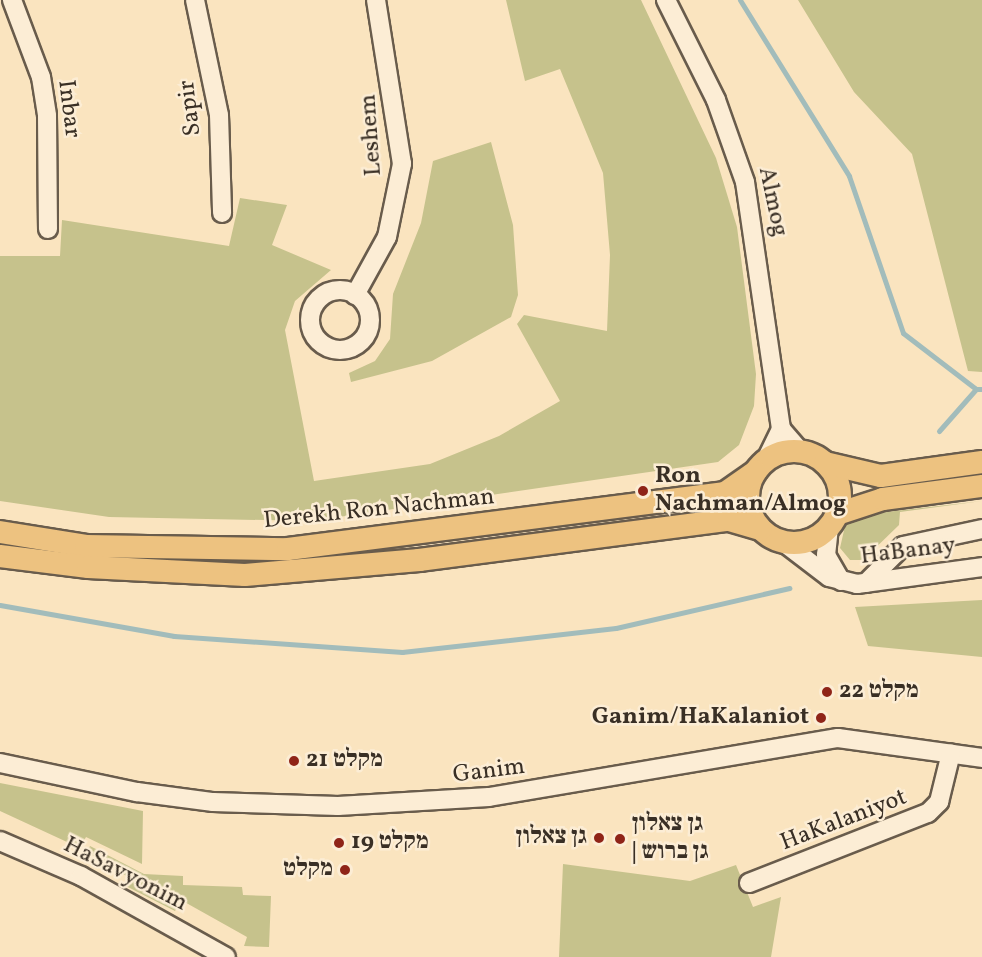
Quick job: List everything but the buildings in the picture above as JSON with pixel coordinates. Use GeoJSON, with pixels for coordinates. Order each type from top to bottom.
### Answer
{"type":"FeatureCollection","features":[{"type":"Feature","properties":{"kind":"main road"},"geometry":{"type":"LineString","coordinates":[[761,529],[748,501],[760,467],[786,451],[801,452],[825,463],[881,476],[982,462]]}},
{"type":"Feature","properties":{"kind":"main road"},"geometry":{"type":"LineString","coordinates":[[825,463],[839,487],[833,521]]}},
{"type":"Feature","properties":{"kind":"main road","name":"Derekh Ron Nachman"},"geometry":{"type":"LineString","coordinates":[[0,532],[86,546],[288,549],[725,493],[760,467]]}},
{"type":"Feature","properties":{"kind":"main road"},"geometry":{"type":"LineString","coordinates":[[0,556],[108,569],[245,575],[419,560],[729,520],[761,529],[782,542],[808,541],[833,521],[884,500],[982,486]]}},
{"type":"Feature","properties":{"kind":"street","name":"Inbar"},"geometry":{"type":"LineString","coordinates":[[12,0],[41,76],[47,116],[48,229]]}},
{"type":"Feature","properties":{"kind":"street","name":"Sapir"},"geometry":{"type":"LineString","coordinates":[[195,0],[219,115],[222,213]]}},
{"type":"Feature","properties":{"kind":"street","name":"Leshem"},"geometry":{"type":"LineString","coordinates":[[355,295],[387,237],[402,164],[376,0]]}},
{"type":"Feature","properties":{"kind":"street","name":"Almog"},"geometry":{"type":"LineString","coordinates":[[666,0],[716,100],[745,182],[781,429]]}},
{"type":"Feature","properties":{"kind":"street"},"geometry":{"type":"LineString","coordinates":[[760,467],[781,429],[801,452]]}},
{"type":"Feature","properties":{"kind":"street","name":"HaBanay"},"geometry":{"type":"LineString","coordinates":[[833,521],[826,555],[841,580]]}},
{"type":"Feature","properties":{"kind":"street"},"geometry":{"type":"LineString","coordinates":[[866,583],[903,546],[982,529]]}},
{"type":"Feature","properties":{"kind":"street","name":"HaBanay"},"geometry":{"type":"LineString","coordinates":[[782,542],[841,580],[866,583],[982,567]]}},
{"type":"Feature","properties":{"kind":"street","name":"Ganim"},"geometry":{"type":"LineString","coordinates":[[0,763],[148,794],[338,806],[489,797],[838,738],[982,758]]}},
{"type":"Feature","properties":{"kind":"street","name":"HaKalaniyot"},"geometry":{"type":"LineString","coordinates":[[748,883],[928,813],[939,802],[951,753]]}},
{"type":"Feature","properties":{"kind":"street","name":"HaSavyonim"},"geometry":{"type":"LineString","coordinates":[[0,841],[81,876],[226,957]]}},
{"type":"Feature","properties":{"kind":"shaded area"},"geometry":{"type":"Polygon","coordinates":[[[506,0],[641,0],[716,158],[737,227],[756,374],[754,406],[739,445],[718,462],[311,521],[109,517],[0,501],[0,256],[60,256],[62,220],[229,246],[240,198],[287,205],[272,245],[331,270],[295,301],[285,330],[314,481],[430,464],[499,436],[560,401],[517,324],[524,315],[607,331],[610,255],[603,173],[560,69],[525,81],[506,0]]]}},
{"type":"Feature","properties":{"kind":"shaded area"},"geometry":{"type":"Polygon","coordinates":[[[798,0],[982,0],[982,372],[968,371],[912,154],[854,92],[798,0]]]}},
{"type":"Feature","properties":{"kind":"shaded area"},"geometry":{"type":"Polygon","coordinates":[[[491,142],[513,225],[518,295],[511,317],[432,361],[351,382],[349,373],[375,361],[390,339],[393,294],[421,223],[433,161],[491,142]]]}},
{"type":"Feature","properties":{"kind":"shaded area"},"geometry":{"type":"Polygon","coordinates":[[[982,501],[900,512],[899,525],[863,560],[850,560],[840,548],[845,526],[860,515],[982,501]]]}},
{"type":"Feature","properties":{"kind":"shaded area"},"geometry":{"type":"Polygon","coordinates":[[[982,600],[982,657],[868,646],[855,607],[982,600]]]}},
{"type":"Feature","properties":{"kind":"shaded area"},"geometry":{"type":"Polygon","coordinates":[[[0,783],[143,811],[142,864],[86,837],[80,848],[0,811],[0,783]]]}},
{"type":"Feature","properties":{"kind":"shaded area"},"geometry":{"type":"Polygon","coordinates":[[[90,846],[144,874],[183,876],[183,885],[242,887],[243,895],[271,896],[269,947],[244,946],[247,937],[181,900],[175,911],[124,885],[128,877],[87,852],[90,846]]]}},
{"type":"Feature","properties":{"kind":"shaded area"},"geometry":{"type":"Polygon","coordinates":[[[563,864],[690,881],[736,865],[753,907],[781,897],[771,957],[559,957],[563,864]]]}},
{"type":"Feature","properties":{"kind":"waterway"},"geometry":{"type":"LineString","coordinates":[[740,0],[849,176],[903,333],[976,389]]}},
{"type":"Feature","properties":{"kind":"waterway"},"geometry":{"type":"LineString","coordinates":[[939,431],[976,389],[982,389]]}},
{"type":"Feature","properties":{"kind":"waterway"},"geometry":{"type":"LineString","coordinates":[[0,605],[174,636],[402,652],[616,628],[789,588]]}},
{"type":"Feature","properties":{"kind":"place","name":"Ron Nachman/Almog"},"geometry":{"type":"Point","coordinates":[643,491]}},
{"type":"Feature","properties":{"kind":"place","name":"מקלט 22"},"geometry":{"type":"Point","coordinates":[827,692]}},
{"type":"Feature","properties":{"kind":"place","name":"Ganim/HaKalaniot"},"geometry":{"type":"Point","coordinates":[821,718]}},
{"type":"Feature","properties":{"kind":"place","name":"מקלט 21"},"geometry":{"type":"Point","coordinates":[294,761]}},
{"type":"Feature","properties":{"kind":"place","name":"גן צאלון"},"geometry":{"type":"Point","coordinates":[599,838]}},
{"type":"Feature","properties":{"kind":"place","name":"גן צאלון | גן ברוש"},"geometry":{"type":"Point","coordinates":[620,839]}},
{"type":"Feature","properties":{"kind":"place","name":"מקלט 19"},"geometry":{"type":"Point","coordinates":[339,843]}},
{"type":"Feature","properties":{"kind":"place","name":"מקלט"},"geometry":{"type":"Point","coordinates":[345,870]}}]}
